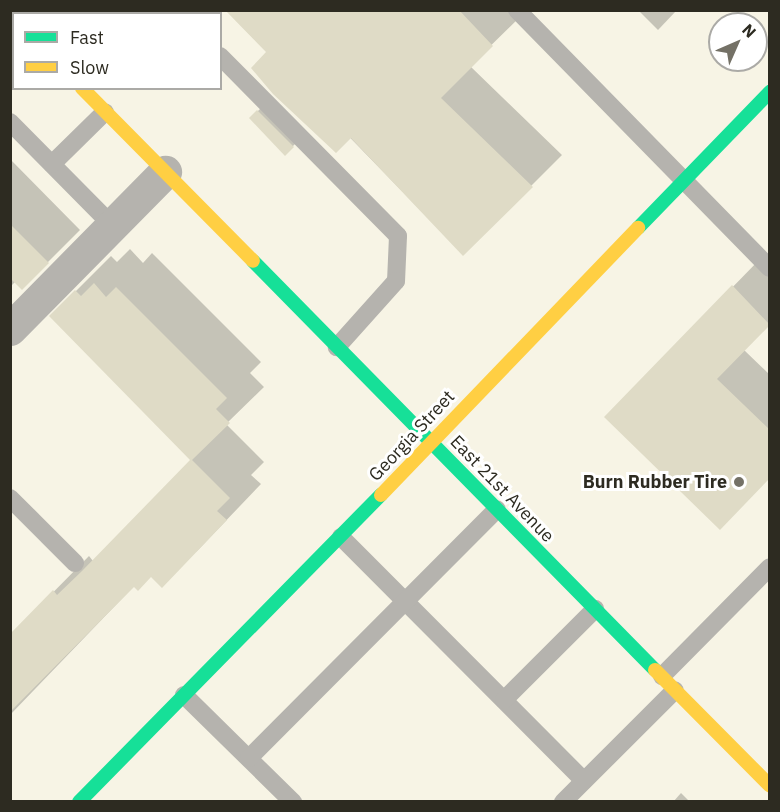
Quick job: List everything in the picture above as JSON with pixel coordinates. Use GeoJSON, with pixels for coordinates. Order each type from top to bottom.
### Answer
{"type":"FeatureCollection","features":[{"type":"Feature","properties":{"kind":"street","name":"East 21st Avenue"},"geometry":{"type":"LineString","coordinates":[[84,90],[770,786]]}},
{"type":"Feature","properties":{"kind":"street","name":"Georgia Street"},"geometry":{"type":"LineString","coordinates":[[79,801],[340,537],[770,92]]}},
{"type":"Feature","properties":{"kind":"street"},"geometry":{"type":"LineString","coordinates":[[10,329],[165,172]]}},
{"type":"Feature","properties":{"kind":"lane"},"geometry":{"type":"LineString","coordinates":[[517,10],[770,268]]}},
{"type":"Feature","properties":{"kind":"lane"},"geometry":{"type":"LineString","coordinates":[[222,58],[398,236],[396,281],[337,347]]}},
{"type":"Feature","properties":{"kind":"lane"},"geometry":{"type":"LineString","coordinates":[[52,164],[105,112]]}},
{"type":"Feature","properties":{"kind":"lane"},"geometry":{"type":"LineString","coordinates":[[10,122],[112,225]]}},
{"type":"Feature","properties":{"kind":"lane"},"geometry":{"type":"LineString","coordinates":[[10,498],[75,563]]}},
{"type":"Feature","properties":{"kind":"lane"},"geometry":{"type":"LineString","coordinates":[[249,758],[497,509]]}},
{"type":"Feature","properties":{"kind":"lane"},"geometry":{"type":"LineString","coordinates":[[340,537],[584,781]]}},
{"type":"Feature","properties":{"kind":"lane"},"geometry":{"type":"LineString","coordinates":[[662,676],[765,580]]}},
{"type":"Feature","properties":{"kind":"lane"},"geometry":{"type":"LineString","coordinates":[[504,700],[595,609]]}},
{"type":"Feature","properties":{"kind":"lane"},"geometry":{"type":"LineString","coordinates":[[563,801],[675,690]]}},
{"type":"Feature","properties":{"kind":"lane"},"geometry":{"type":"LineString","coordinates":[[184,695],[293,801]]}},
{"type":"Feature","properties":{"kind":"building"},"geometry":{"type":"Polygon","coordinates":[[[225,10],[459,10],[493,46],[441,98],[533,187],[463,256],[351,138],[336,153],[273,94],[251,68],[266,52],[225,10]]]}},
{"type":"Feature","properties":{"kind":"building"},"geometry":{"type":"Polygon","coordinates":[[[257,110],[294,147],[285,156],[249,118],[257,110]]]}},
{"type":"Feature","properties":{"kind":"building"},"geometry":{"type":"Polygon","coordinates":[[[10,224],[49,263],[22,290],[10,278],[10,224]]]}},
{"type":"Feature","properties":{"kind":"building"},"geometry":{"type":"Polygon","coordinates":[[[94,283],[106,297],[116,287],[227,398],[216,409],[230,423],[192,460],[230,498],[217,511],[227,520],[162,588],[151,577],[138,591],[134,587],[10,712],[10,634],[53,590],[57,595],[82,571],[190,460],[49,316],[75,290],[81,296],[94,283]]]}},
{"type":"Feature","properties":{"kind":"building"},"geometry":{"type":"Polygon","coordinates":[[[732,285],[770,325],[717,379],[770,430],[770,478],[720,530],[604,417],[732,285]]]}},
{"type":"Feature","properties":{"kind":"traffic: fast"},"geometry":{"type":"LineString","coordinates":[[638,228],[770,92]]}},
{"type":"Feature","properties":{"kind":"traffic: fast"},"geometry":{"type":"LineString","coordinates":[[253,261],[655,670]]}},
{"type":"Feature","properties":{"kind":"traffic: fast"},"geometry":{"type":"LineString","coordinates":[[79,802],[381,495]]}},
{"type":"Feature","properties":{"kind":"traffic: slow"},"geometry":{"type":"LineString","coordinates":[[84,90],[253,261]]}},
{"type":"Feature","properties":{"kind":"traffic: slow"},"geometry":{"type":"LineString","coordinates":[[381,495],[638,228]]}},
{"type":"Feature","properties":{"kind":"traffic: slow"},"geometry":{"type":"LineString","coordinates":[[655,670],[770,786]]}},
{"type":"Feature","properties":{"kind":"place","name":"Burn Rubber Tire"},"geometry":{"type":"Point","coordinates":[739,482]}}]}
